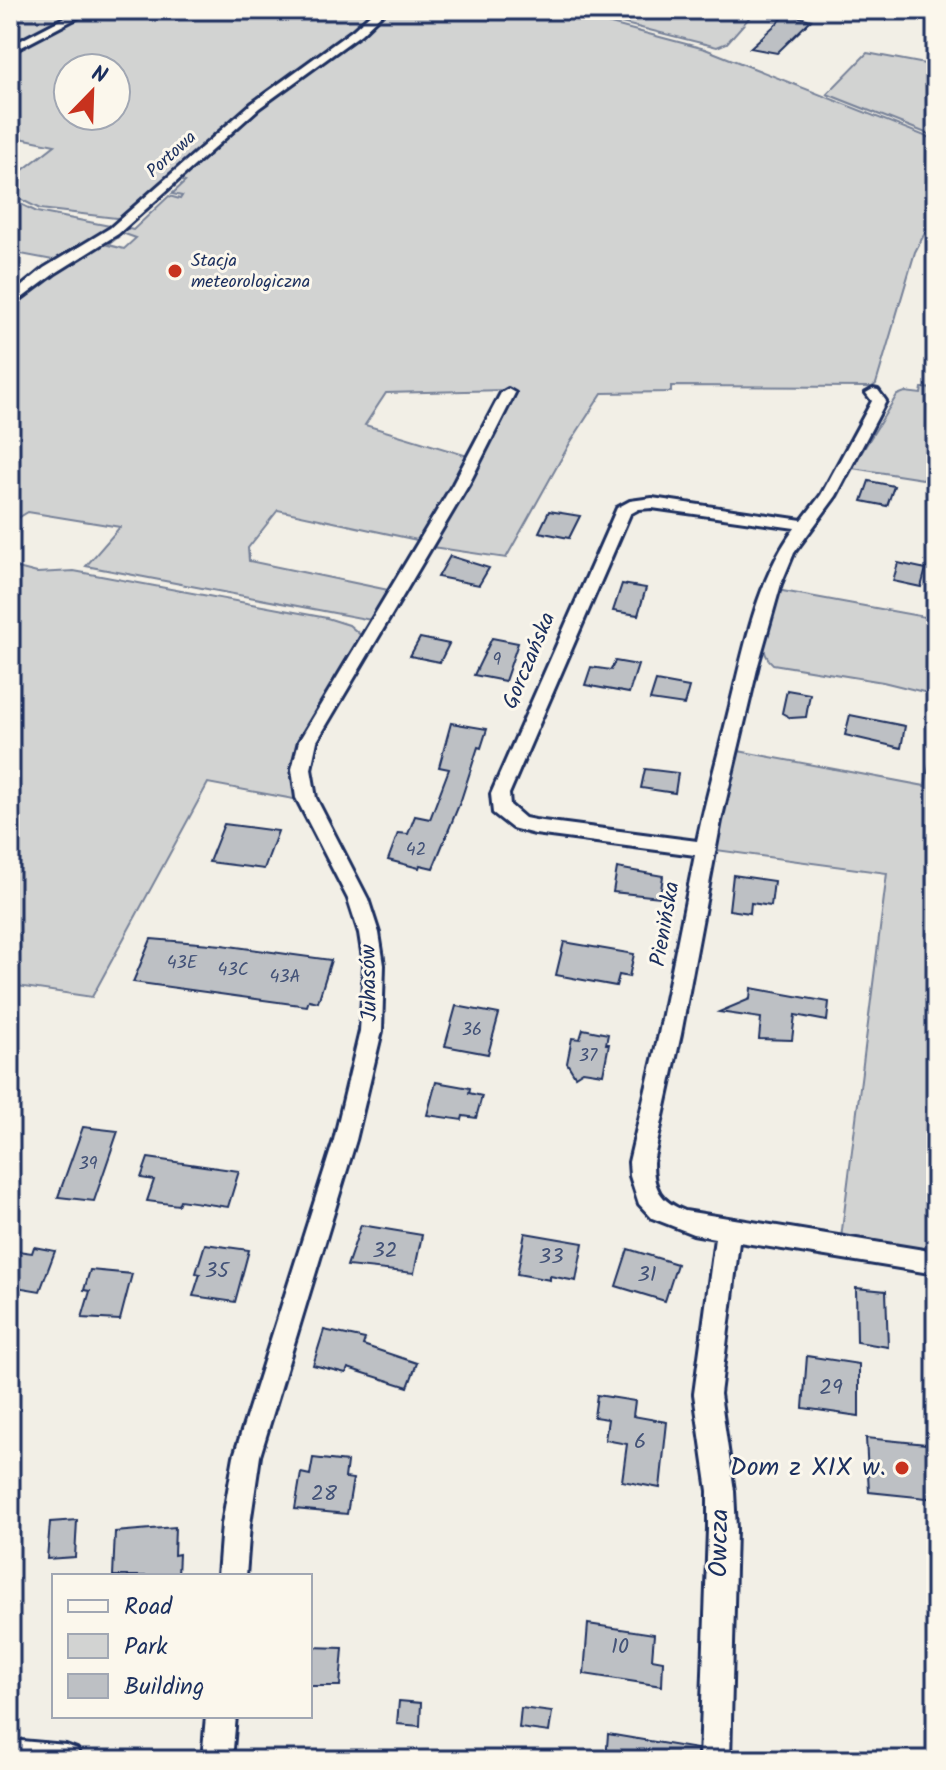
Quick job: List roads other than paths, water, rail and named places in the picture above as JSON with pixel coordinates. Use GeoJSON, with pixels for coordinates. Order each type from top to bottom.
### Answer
{"type":"FeatureCollection","features":[{"type":"Feature","properties":{"kind":"street"},"geometry":{"type":"LineString","coordinates":[[10,50],[87,10]]}},
{"type":"Feature","properties":{"kind":"street","name":"Portowa"},"geometry":{"type":"LineString","coordinates":[[10,303],[49,271],[114,231],[265,98],[357,32],[381,10]]}},
{"type":"Feature","properties":{"kind":"street","name":"Juhasów"},"geometry":{"type":"LineString","coordinates":[[232,1574],[236,1524],[247,1456],[345,1140],[371,1031],[373,1010],[374,965],[369,933],[358,899],[306,798],[301,782],[302,756],[461,484],[508,393]]}},
{"type":"Feature","properties":{"kind":"street","name":"Pienińska"},"geometry":{"type":"LineString","coordinates":[[873,393],[879,401],[846,466],[786,552],[749,665],[705,849],[640,1178],[642,1190],[650,1202],[661,1211],[693,1224],[936,1263]]}},
{"type":"Feature","properties":{"kind":"street","name":"Gorczańska"},"geometry":{"type":"LineString","coordinates":[[705,849],[535,827],[508,816],[500,808],[500,794],[623,511],[636,504],[652,503],[805,525]]}},
{"type":"Feature","properties":{"kind":"street","name":"Owcza"},"geometry":{"type":"LineString","coordinates":[[715,1760],[722,1529],[719,1479],[707,1394],[728,1232]]}},
{"type":"Feature","properties":{"kind":"street"},"geometry":{"type":"LineString","coordinates":[[217,1760],[221,1718]]}},
{"type":"Feature","properties":{"kind":"street"},"geometry":{"type":"LineString","coordinates":[[10,1755],[66,1760]]}},
{"type":"Feature","properties":{"kind":"place","name":"Stacja meteorologiczna"},"geometry":{"type":"Point","coordinates":[175,271]}},
{"type":"Feature","properties":{"kind":"place","name":"Dom z XIX w."},"geometry":{"type":"Point","coordinates":[902,1468]}}]}
